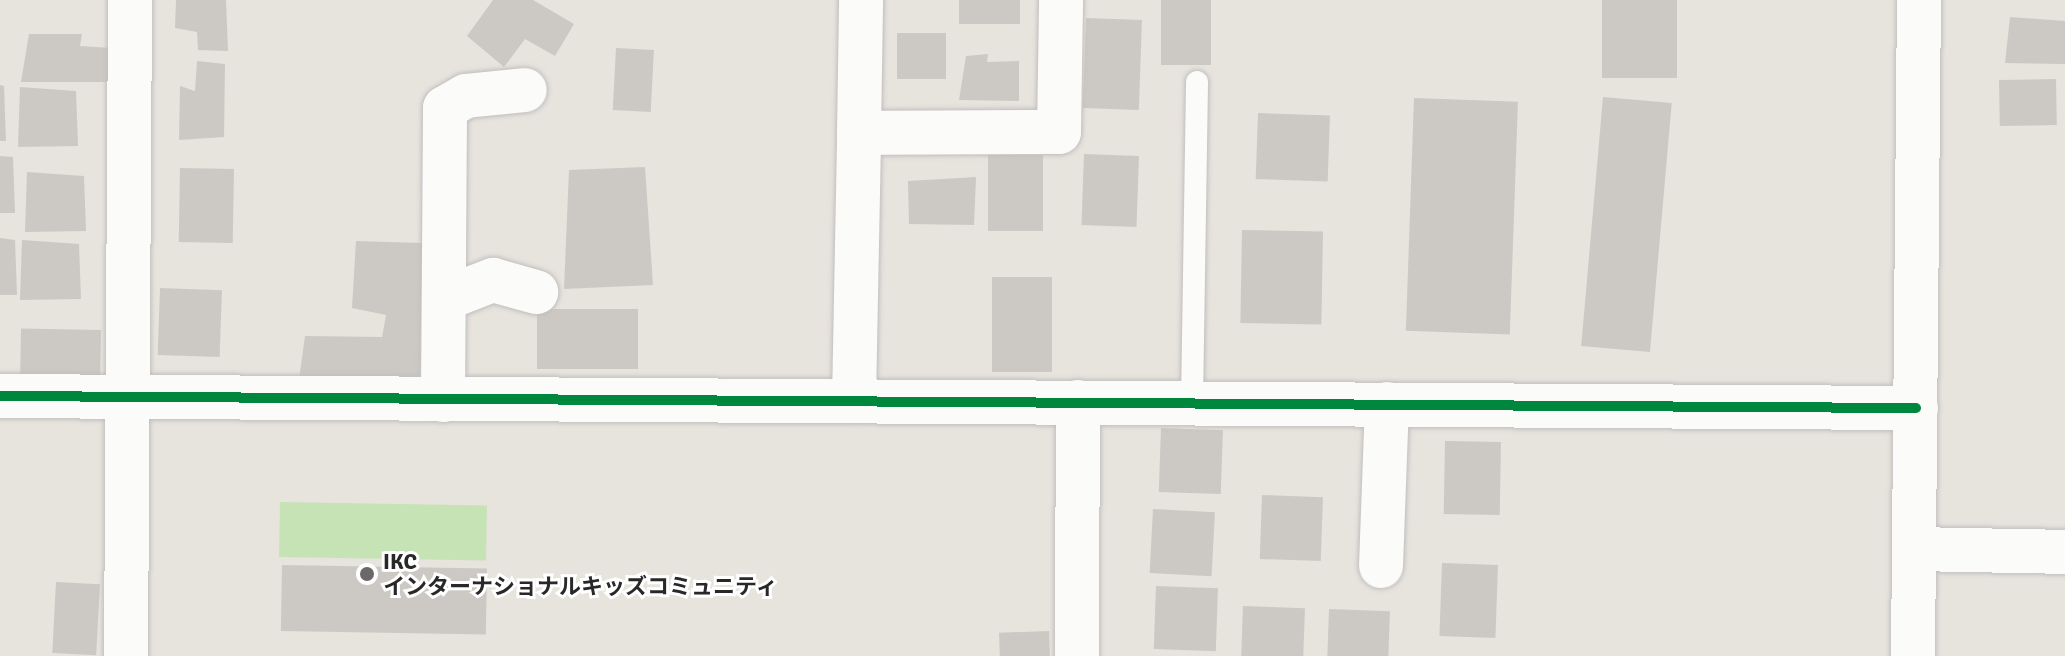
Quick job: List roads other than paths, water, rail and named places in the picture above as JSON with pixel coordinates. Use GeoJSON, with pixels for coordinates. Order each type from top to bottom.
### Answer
{"type":"FeatureCollection","features":[{"type":"Feature","properties":{"kind":"street"},"geometry":{"type":"LineString","coordinates":[[126,656],[124,396],[130,0]]}},
{"type":"Feature","properties":{"kind":"street"},"geometry":{"type":"LineString","coordinates":[[854,401],[861,0]]}},
{"type":"Feature","properties":{"kind":"street"},"geometry":{"type":"LineString","coordinates":[[859,133],[1059,132],[1061,0]]}},
{"type":"Feature","properties":{"kind":"street"},"geometry":{"type":"LineString","coordinates":[[1913,656],[1919,0]]}},
{"type":"Feature","properties":{"kind":"street"},"geometry":{"type":"LineString","coordinates":[[443,400],[445,108],[466,96],[525,90]]}},
{"type":"Feature","properties":{"kind":"street"},"geometry":{"type":"LineString","coordinates":[[444,299],[493,280],[536,292]]}},
{"type":"Feature","properties":{"kind":"street"},"geometry":{"type":"LineString","coordinates":[[0,396],[1916,408]]}},
{"type":"Feature","properties":{"kind":"street"},"geometry":{"type":"LineString","coordinates":[[1077,656],[1078,402]]}},
{"type":"Feature","properties":{"kind":"street"},"geometry":{"type":"LineString","coordinates":[[1381,566],[1387,404]]}},
{"type":"Feature","properties":{"kind":"street"},"geometry":{"type":"LineString","coordinates":[[1914,549],[2065,552]]}},
{"type":"Feature","properties":{"kind":"lane"},"geometry":{"type":"LineString","coordinates":[[1192,402],[1197,82]]}},
{"type":"Feature","properties":{"kind":"place","name":"IKC インターナショナルキッズコミュニティ"},"geometry":{"type":"Point","coordinates":[367,574]}}]}
